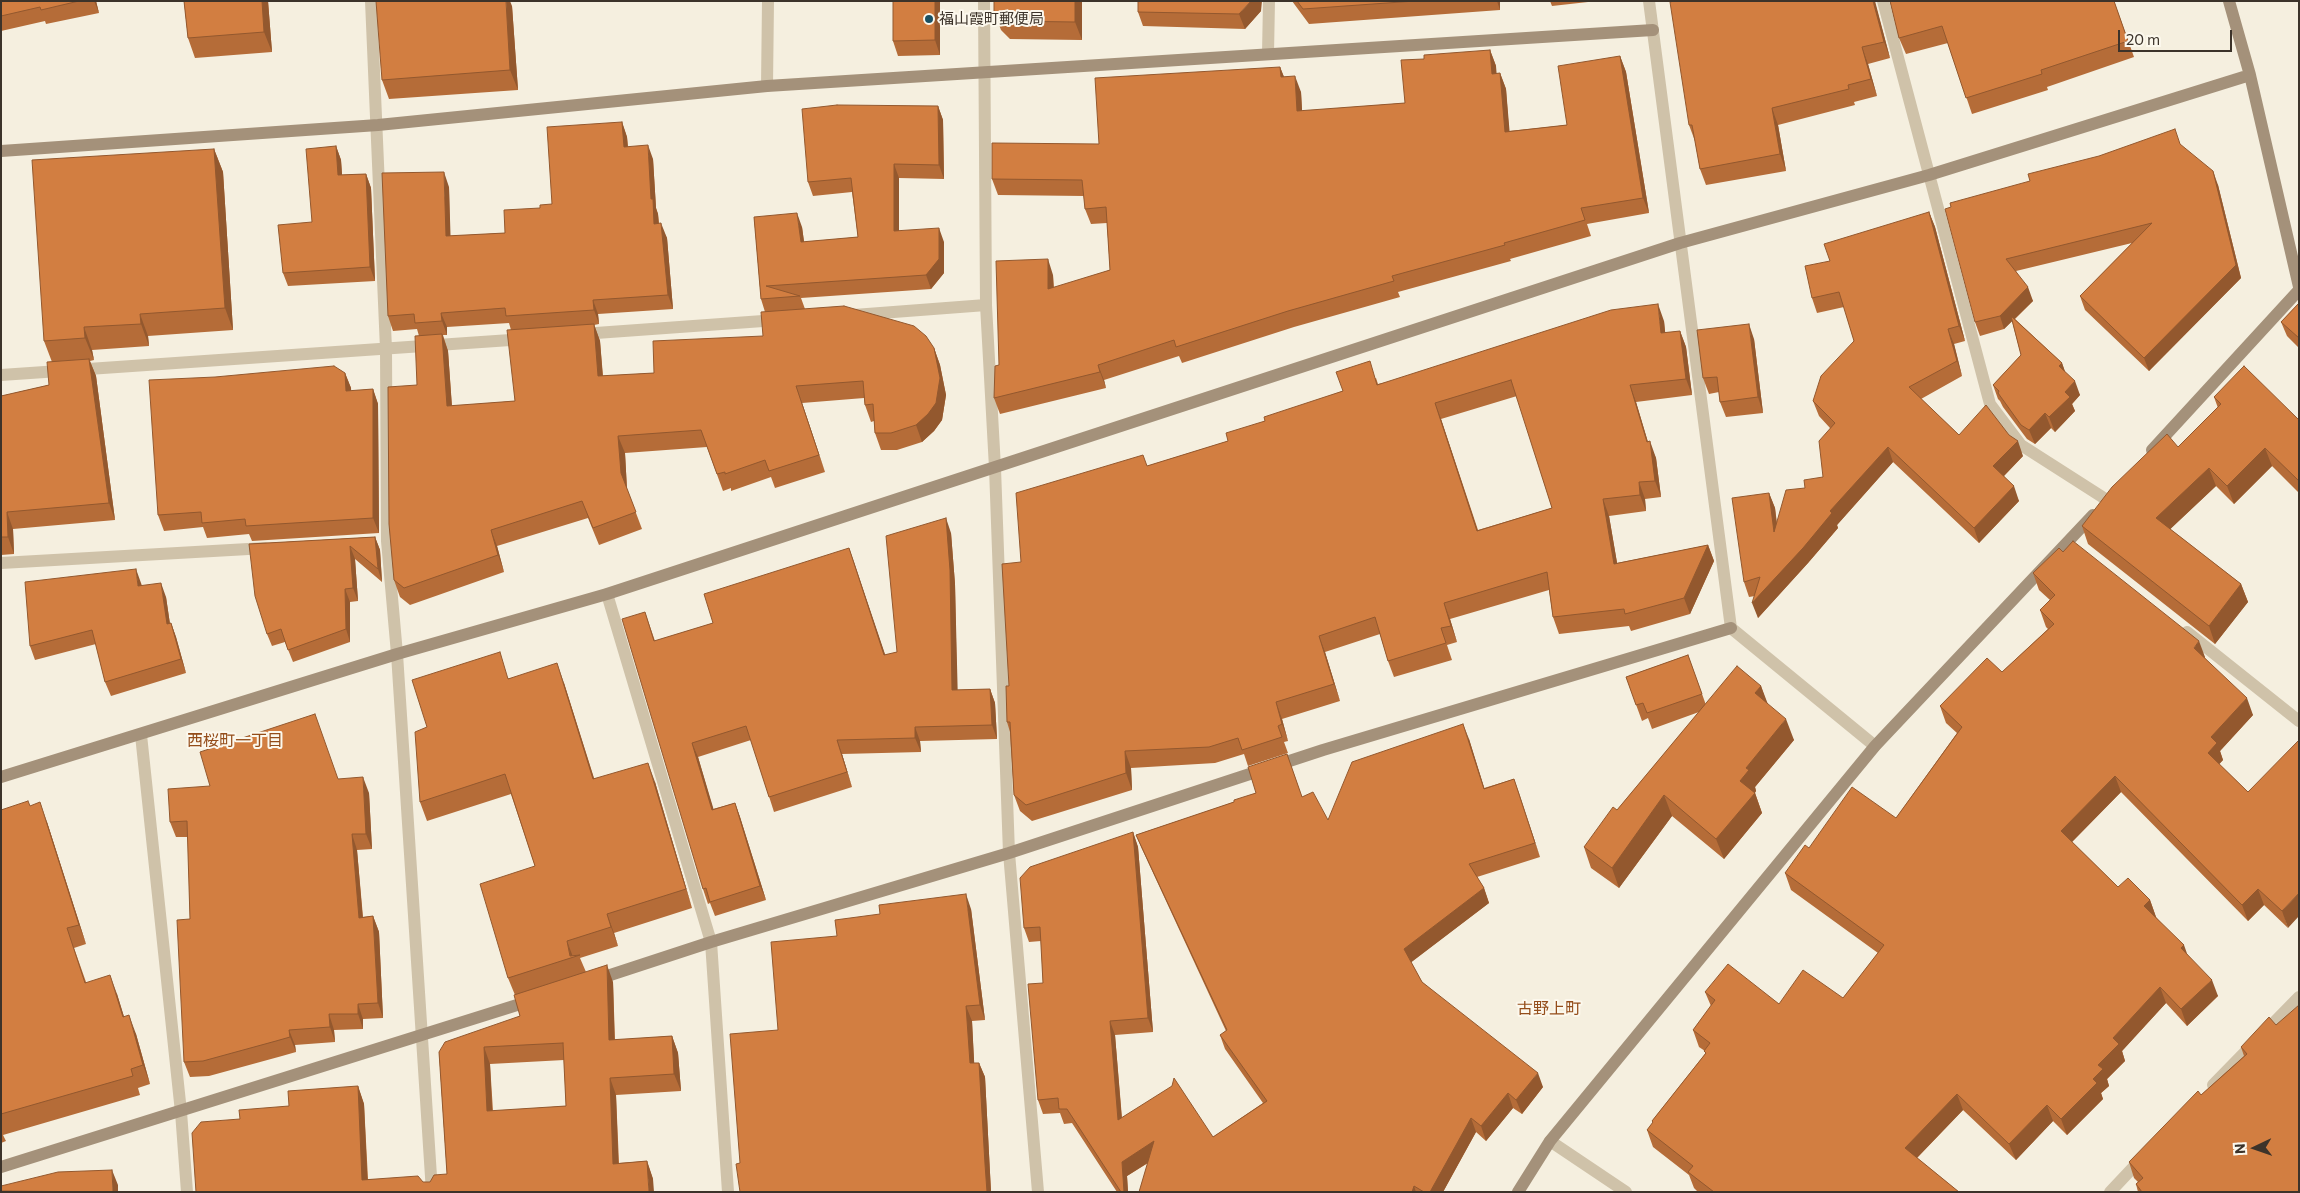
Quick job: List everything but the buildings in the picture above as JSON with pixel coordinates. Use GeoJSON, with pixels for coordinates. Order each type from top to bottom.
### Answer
{"type":"FeatureCollection","features":[{"type":"Feature","properties":{"kind":"street"},"geometry":{"type":"LineString","coordinates":[[371,1],[378,125],[386,349],[382,541],[398,654],[432,1192]]}},
{"type":"Feature","properties":{"kind":"street"},"geometry":{"type":"LineString","coordinates":[[767,86],[768,1]]}},
{"type":"Feature","properties":{"kind":"street"},"geometry":{"type":"LineString","coordinates":[[984,1],[986,305],[995,468],[1009,853],[1038,1192]]}},
{"type":"Feature","properties":{"kind":"street"},"geometry":{"type":"LineString","coordinates":[[1268,54],[1269,1]]}},
{"type":"Feature","properties":{"kind":"street"},"geometry":{"type":"LineString","coordinates":[[1649,1],[1730,628],[1875,746]]}},
{"type":"Feature","properties":{"kind":"street"},"geometry":{"type":"LineString","coordinates":[[1518,1192],[1550,1141],[1875,746],[2074,543],[2110,496],[2021,445],[1990,404],[1883,1]]}},
{"type":"Feature","properties":{"kind":"street"},"geometry":{"type":"LineString","coordinates":[[2146,456],[2299,288],[2250,75],[2228,1]]}},
{"type":"Feature","properties":{"kind":"street"},"geometry":{"type":"LineString","coordinates":[[1,152],[378,125],[767,86],[1653,30]]}},
{"type":"Feature","properties":{"kind":"street"},"geometry":{"type":"LineString","coordinates":[[1,778],[398,654],[607,594],[1680,243],[1929,175],[2250,75]]}},
{"type":"Feature","properties":{"kind":"street"},"geometry":{"type":"LineString","coordinates":[[838,316],[986,305]]}},
{"type":"Feature","properties":{"kind":"street"},"geometry":{"type":"LineString","coordinates":[[573,335],[789,319]]}},
{"type":"Feature","properties":{"kind":"street"},"geometry":{"type":"LineString","coordinates":[[1,375],[534,338]]}},
{"type":"Feature","properties":{"kind":"street"},"geometry":{"type":"LineString","coordinates":[[1,563],[278,547]]}},
{"type":"Feature","properties":{"kind":"street"},"geometry":{"type":"LineString","coordinates":[[607,594],[711,942],[728,1192]]}},
{"type":"Feature","properties":{"kind":"street"},"geometry":{"type":"LineString","coordinates":[[2177,624],[2299,721]]}},
{"type":"Feature","properties":{"kind":"street"},"geometry":{"type":"LineString","coordinates":[[580,984],[711,942],[1009,853],[1323,750],[1730,628]]}},
{"type":"Feature","properties":{"kind":"street"},"geometry":{"type":"LineString","coordinates":[[141,735],[181,1112],[186,1192]]}},
{"type":"Feature","properties":{"kind":"street"},"geometry":{"type":"LineString","coordinates":[[1,1167],[422,1036],[543,996]]}},
{"type":"Feature","properties":{"kind":"street"},"geometry":{"type":"LineString","coordinates":[[2204,1094],[2299,997]]}},
{"type":"Feature","properties":{"kind":"street"},"geometry":{"type":"LineString","coordinates":[[1550,1141],[1626,1192]]}},
{"type":"Feature","properties":{"kind":"street"},"geometry":{"type":"LineString","coordinates":[[2110,1192],[2150,1150]]}},
{"type":"Feature","properties":{"kind":"place","name":"福山霞町郵便局"},"geometry":{"type":"Point","coordinates":[929,19]}},
{"type":"Feature","properties":{"kind":"district","name":"西桜町一丁目"},"geometry":{"type":"Point","coordinates":[235,741]}},
{"type":"Feature","properties":{"kind":"district","name":"古野上町"},"geometry":{"type":"Point","coordinates":[1549,1009]}}]}
